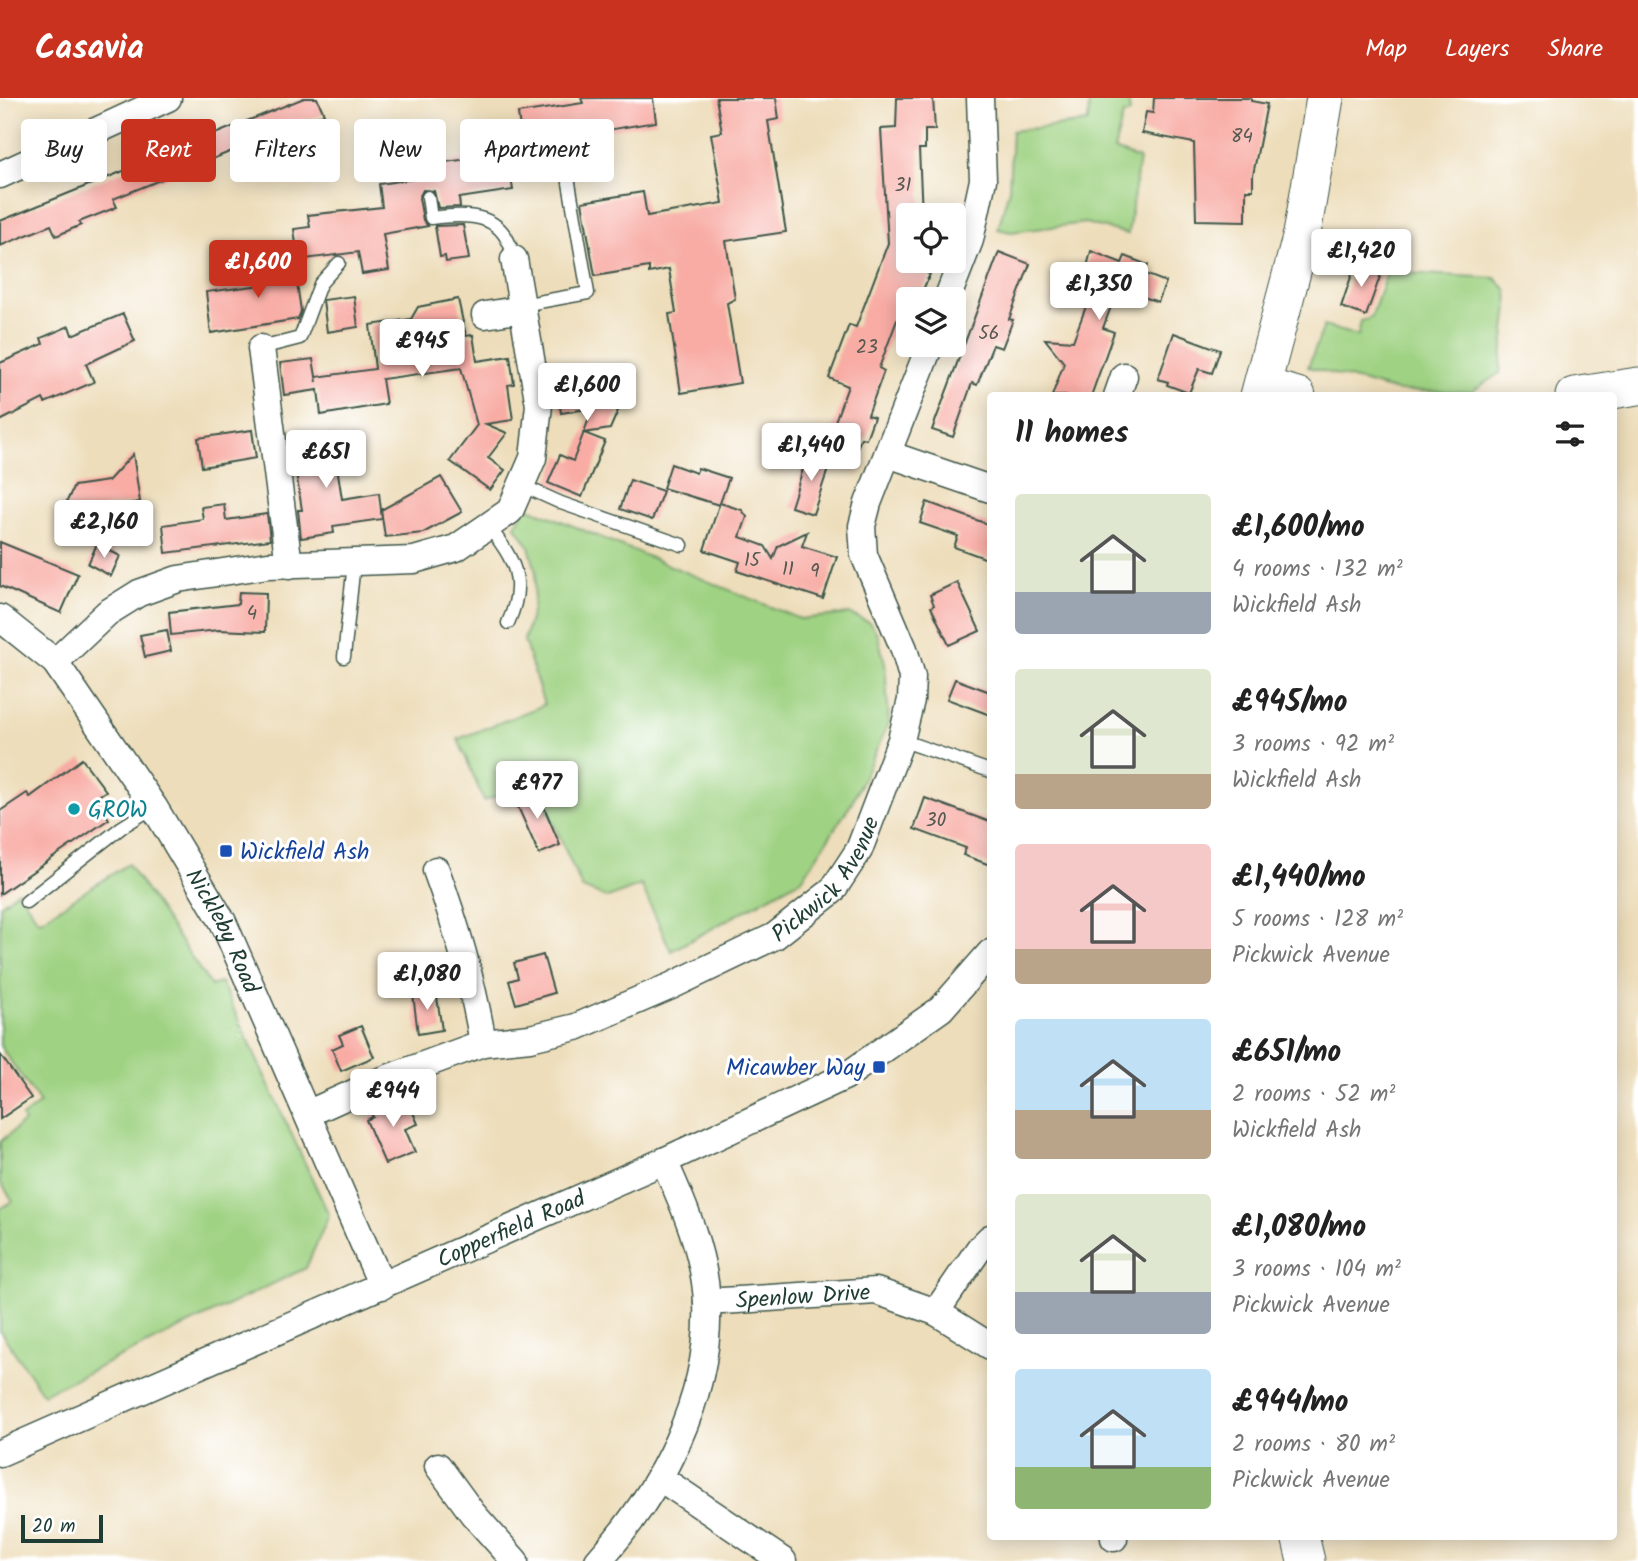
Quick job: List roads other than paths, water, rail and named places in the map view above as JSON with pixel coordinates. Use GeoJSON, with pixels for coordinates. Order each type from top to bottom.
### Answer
{"type":"FeatureCollection","features":[{"type":"Feature","properties":{"kind":"street"},"geometry":{"type":"LineString","coordinates":[[0,175],[168,98]]}},
{"type":"Feature","properties":{"kind":"street"},"geometry":{"type":"LineString","coordinates":[[952,287],[970,240],[983,180],[980,98]]}},
{"type":"Feature","properties":{"kind":"street"},"geometry":{"type":"LineString","coordinates":[[1261,391],[1302,234],[1325,98]]}},
{"type":"Feature","properties":{"kind":"street"},"geometry":{"type":"LineString","coordinates":[[55,662],[107,614],[139,593],[178,579],[289,565],[414,560],[456,548],[510,511],[533,458],[539,405],[514,259]]}},
{"type":"Feature","properties":{"kind":"street"},"geometry":{"type":"LineString","coordinates":[[485,315],[522,307]]}},
{"type":"Feature","properties":{"kind":"street"},"geometry":{"type":"LineString","coordinates":[[261,348],[289,565]]}},
{"type":"Feature","properties":{"kind":"street","name":"Pickwick Avenue"},"geometry":{"type":"LineString","coordinates":[[309,1113],[380,1081],[483,1043],[530,1038],[576,1027],[671,986],[775,936],[832,891],[859,850],[901,740],[911,700],[912,677],[904,649],[864,555],[862,526],[925,357]]}},
{"type":"Feature","properties":{"kind":"street"},"geometry":{"type":"LineString","coordinates":[[1600,392],[1638,386]]}},
{"type":"Feature","properties":{"kind":"street"},"geometry":{"type":"LineString","coordinates":[[888,454],[987,488]]}},
{"type":"Feature","properties":{"kind":"street","name":"Nickleby Road"},"geometry":{"type":"LineString","coordinates":[[0,618],[55,662],[154,807],[223,922],[309,1113],[382,1286]]}},
{"type":"Feature","properties":{"kind":"street"},"geometry":{"type":"LineString","coordinates":[[436,870],[456,922],[483,1043]]}},
{"type":"Feature","properties":{"kind":"street","name":"Copperfield Road"},"geometry":{"type":"LineString","coordinates":[[0,1453],[664,1161],[846,1076],[941,1009],[987,956]]}},
{"type":"Feature","properties":{"kind":"street"},"geometry":{"type":"LineString","coordinates":[[598,1561],[633,1518],[660,1478],[673,1452],[696,1385],[707,1335],[707,1302],[691,1227],[664,1161]]}},
{"type":"Feature","properties":{"kind":"street"},"geometry":{"type":"LineString","coordinates":[[936,1312],[987,1241]]}},
{"type":"Feature","properties":{"kind":"street","name":"Spenlow Drive"},"geometry":{"type":"LineString","coordinates":[[707,1302],[876,1291],[936,1312],[987,1344]]}},
{"type":"Feature","properties":{"kind":"street"},"geometry":{"type":"LineString","coordinates":[[438,1466],[473,1514],[515,1561]]}},
{"type":"Feature","properties":{"kind":"street"},"geometry":{"type":"LineString","coordinates":[[660,1478],[783,1561]]}},
{"type":"Feature","properties":{"kind":"street"},"geometry":{"type":"LineString","coordinates":[[1301,1540],[1306,1561]]}},
{"type":"Feature","properties":{"kind":"lane"},"geometry":{"type":"LineString","coordinates":[[522,307],[588,293],[569,183]]}},
{"type":"Feature","properties":{"kind":"lane"},"geometry":{"type":"LineString","coordinates":[[428,197],[431,218],[472,214],[494,224],[510,239],[514,259]]}},
{"type":"Feature","properties":{"kind":"lane"},"geometry":{"type":"LineString","coordinates":[[261,348],[300,338],[320,284],[340,263]]}},
{"type":"Feature","properties":{"kind":"lane"},"geometry":{"type":"LineString","coordinates":[[521,485],[561,503],[682,545]]}},
{"type":"Feature","properties":{"kind":"lane"},"geometry":{"type":"LineString","coordinates":[[489,527],[510,555],[517,570],[515,607],[508,623]]}},
{"type":"Feature","properties":{"kind":"lane"},"geometry":{"type":"LineString","coordinates":[[344,657],[354,563]]}},
{"type":"Feature","properties":{"kind":"lane"},"geometry":{"type":"LineString","coordinates":[[901,740],[987,770]]}},
{"type":"Feature","properties":{"kind":"lane"},"geometry":{"type":"LineString","coordinates":[[26,902],[122,827],[154,807]]}},
{"type":"Feature","properties":{"kind":"place","name":"GROW"},"geometry":{"type":"Point","coordinates":[74,809]}},
{"type":"Feature","properties":{"kind":"place","name":"Wickfield Ash"},"geometry":{"type":"Point","coordinates":[226,851]}},
{"type":"Feature","properties":{"kind":"place","name":"Micawber Way"},"geometry":{"type":"Point","coordinates":[879,1067]}}]}
